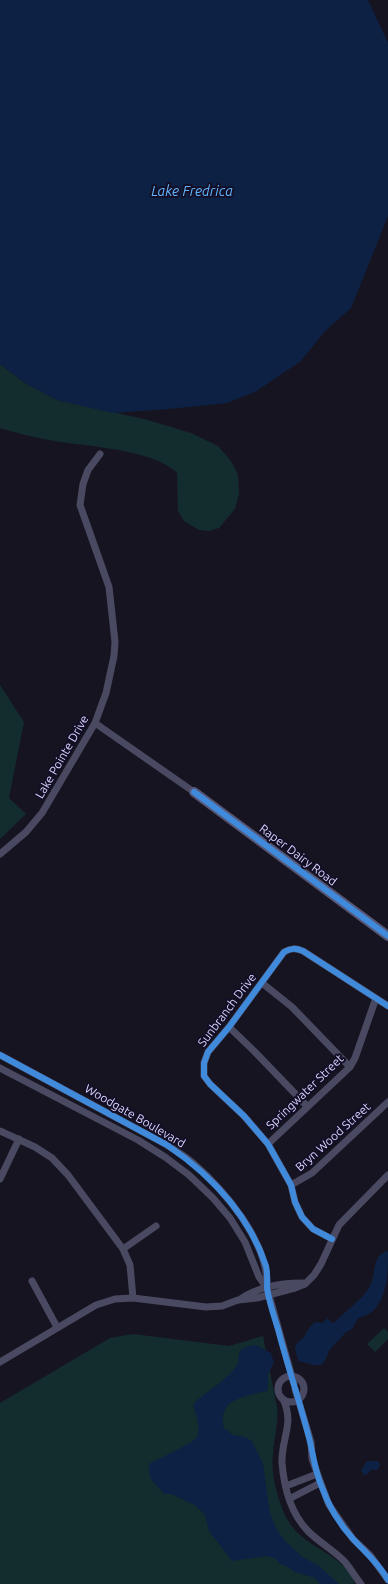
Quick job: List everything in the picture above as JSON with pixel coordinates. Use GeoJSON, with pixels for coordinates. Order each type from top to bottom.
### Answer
{"type":"FeatureCollection","features":[{"type":"Feature","properties":{"kind":"street","name":"Lake Pointe Drive"},"geometry":{"type":"LineString","coordinates":[[0,854],[26,832],[42,813],[95,723],[106,693],[114,656],[109,587],[80,505],[88,470],[100,454]]}},
{"type":"Feature","properties":{"kind":"street","name":"Raper Dairy Road"},"geometry":{"type":"LineString","coordinates":[[95,723],[194,792],[388,936]]}},
{"type":"Feature","properties":{"kind":"street","name":"Sunbranch Drive"},"geometry":{"type":"LineString","coordinates":[[332,1239],[313,1229],[302,1217],[291,1185],[268,1144],[244,1116],[210,1084],[204,1076],[204,1063],[208,1052],[229,1027],[284,952],[290,949],[297,948],[303,951],[376,998]]}},
{"type":"Feature","properties":{"kind":"street"},"geometry":{"type":"LineString","coordinates":[[262,982],[292,1007],[350,1067]]}},
{"type":"Feature","properties":{"kind":"street"},"geometry":{"type":"LineString","coordinates":[[376,998],[388,1006]]}},
{"type":"Feature","properties":{"kind":"street","name":"Springwater Street"},"geometry":{"type":"LineString","coordinates":[[268,1144],[350,1067],[355,1058],[376,998]]}},
{"type":"Feature","properties":{"kind":"street"},"geometry":{"type":"LineString","coordinates":[[229,1027],[308,1106]]}},
{"type":"Feature","properties":{"kind":"street","name":"Woodgate Boulevard"},"geometry":{"type":"LineString","coordinates":[[0,1055],[168,1145],[192,1162],[217,1186],[237,1210],[254,1238],[266,1266],[268,1291],[286,1360],[288,1377],[294,1387],[298,1400],[310,1442],[312,1459],[320,1483],[329,1505],[342,1524],[353,1539],[370,1555],[388,1580]]}},
{"type":"Feature","properties":{"kind":"street","name":"Woodgate Boulevard"},"geometry":{"type":"LineString","coordinates":[[0,1068],[138,1140],[165,1156],[189,1175],[230,1218],[245,1242],[259,1277],[268,1291]]}},
{"type":"Feature","properties":{"kind":"street"},"geometry":{"type":"LineString","coordinates":[[34,1085],[39,1075]]}},
{"type":"Feature","properties":{"kind":"street","name":"Bryn Wood Street"},"geometry":{"type":"LineString","coordinates":[[291,1185],[312,1173],[388,1102]]}},
{"type":"Feature","properties":{"kind":"street"},"geometry":{"type":"LineString","coordinates":[[0,1131],[35,1147],[52,1158],[68,1175],[123,1249],[130,1265],[132,1298]]}},
{"type":"Feature","properties":{"kind":"street"},"geometry":{"type":"LineString","coordinates":[[0,1179],[19,1139]]}},
{"type":"Feature","properties":{"kind":"street"},"geometry":{"type":"LineString","coordinates":[[0,1362],[56,1327],[96,1305],[115,1300],[132,1298],[206,1307],[222,1306],[238,1300],[248,1300],[283,1284],[306,1284],[321,1264],[339,1225],[388,1175]]}},
{"type":"Feature","properties":{"kind":"street"},"geometry":{"type":"LineString","coordinates":[[123,1249],[156,1226]]}},
{"type":"Feature","properties":{"kind":"street"},"geometry":{"type":"LineString","coordinates":[[32,1281],[56,1327]]}},
{"type":"Feature","properties":{"kind":"street"},"geometry":{"type":"LineString","coordinates":[[283,1399],[290,1402],[298,1400],[302,1394],[303,1386],[299,1379],[288,1377],[279,1384],[278,1388],[289,1415],[282,1460],[289,1499],[296,1516],[307,1530],[346,1563],[361,1584]]}},
{"type":"Feature","properties":{"kind":"street"},"geometry":{"type":"LineString","coordinates":[[286,1486],[317,1474]]}},
{"type":"Feature","properties":{"kind":"street"},"geometry":{"type":"LineString","coordinates":[[289,1499],[320,1483]]}},
{"type":"Feature","properties":{"kind":"green space"},"geometry":{"type":"Polygon","coordinates":[[[0,364],[25,383],[57,400],[144,419],[191,433],[218,446],[231,461],[238,475],[239,494],[235,509],[219,528],[209,531],[199,530],[184,521],[178,511],[177,473],[166,465],[135,454],[43,439],[0,428],[0,364]]]}},
{"type":"Feature","properties":{"kind":"green space"},"geometry":{"type":"Polygon","coordinates":[[[0,685],[24,722],[9,798],[26,814],[0,839],[0,685]]]}},
{"type":"Feature","properties":{"kind":"green space"},"geometry":{"type":"Polygon","coordinates":[[[384,1328],[388,1332],[388,1339],[375,1352],[367,1344],[384,1328]]]}},
{"type":"Feature","properties":{"kind":"green space"},"geometry":{"type":"Polygon","coordinates":[[[133,1334],[229,1346],[263,1336],[277,1407],[273,1473],[282,1509],[296,1531],[306,1540],[338,1561],[351,1575],[355,1584],[0,1584],[0,1403],[110,1338],[133,1334]]]}},
{"type":"Feature","properties":{"kind":"water","name":"Lake Fredrica"},"geometry":{"type":"Polygon","coordinates":[[[0,0],[368,0],[388,43],[388,216],[351,308],[324,332],[301,361],[255,392],[227,403],[113,413],[57,400],[25,383],[0,364],[0,0]]]}},
{"type":"Feature","properties":{"kind":"water"},"geometry":{"type":"Polygon","coordinates":[[[388,1251],[385,1290],[379,1304],[370,1313],[357,1319],[352,1329],[346,1332],[330,1349],[321,1365],[298,1361],[295,1350],[297,1343],[303,1338],[310,1327],[316,1322],[322,1323],[328,1318],[334,1323],[358,1301],[370,1286],[379,1256],[388,1251]]]}},
{"type":"Feature","properties":{"kind":"water"},"geometry":{"type":"Polygon","coordinates":[[[256,1345],[271,1353],[274,1363],[268,1374],[267,1391],[242,1397],[229,1405],[223,1418],[224,1428],[233,1435],[245,1437],[252,1441],[263,1464],[270,1513],[277,1530],[287,1543],[303,1557],[319,1566],[339,1584],[320,1584],[315,1578],[295,1572],[280,1564],[276,1559],[267,1556],[232,1561],[209,1531],[205,1515],[195,1505],[171,1494],[165,1494],[151,1478],[149,1464],[197,1437],[197,1417],[193,1406],[195,1402],[233,1370],[238,1363],[241,1350],[256,1345]]]}},
{"type":"Feature","properties":{"kind":"water"},"geometry":{"type":"Polygon","coordinates":[[[367,1461],[377,1461],[380,1464],[377,1470],[371,1470],[368,1474],[364,1475],[361,1470],[367,1461]]]}},
{"type":"Feature","properties":{"kind":"cycle path"},"geometry":{"type":"LineString","coordinates":[[194,792],[388,936]]}},
{"type":"Feature","properties":{"kind":"cycle path"},"geometry":{"type":"LineString","coordinates":[[332,1239],[313,1229],[302,1217],[295,1202],[291,1185],[268,1144],[244,1116],[210,1084],[204,1076],[204,1063],[208,1052],[229,1027],[284,952],[289,950],[303,951],[388,1006]]}},
{"type":"Feature","properties":{"kind":"cycle path"},"geometry":{"type":"LineString","coordinates":[[0,1055],[167,1145],[199,1169],[239,1213],[259,1247],[266,1266],[270,1304],[324,1492],[334,1514],[343,1527],[388,1580]]}}]}
